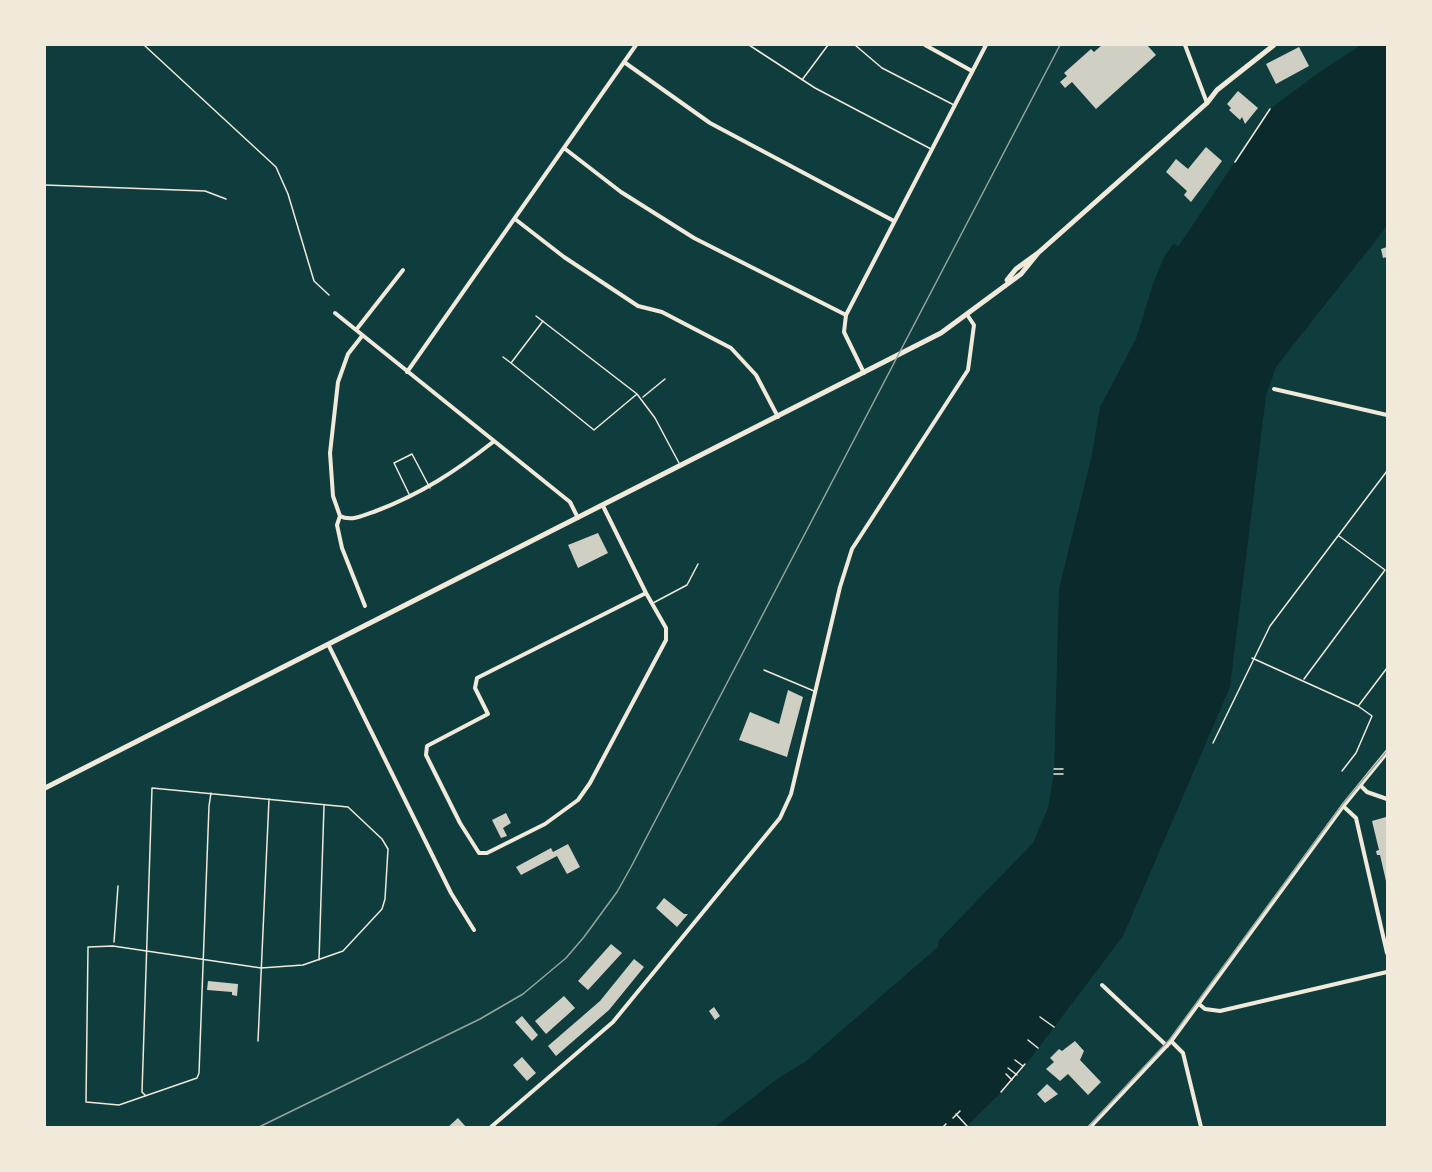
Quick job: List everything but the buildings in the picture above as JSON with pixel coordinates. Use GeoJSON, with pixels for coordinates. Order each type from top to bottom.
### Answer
{"type":"FeatureCollection","features":[{"type":"Feature","properties":{"kind":"main road"},"geometry":{"type":"LineString","coordinates":[[45,788],[947,330],[968,316],[1005,284],[1016,269],[1038,254],[1209,101],[1220,94],[1226,84],[1274,45]]}},
{"type":"Feature","properties":{"kind":"street"},"geometry":{"type":"LineString","coordinates":[[407,372],[636,45]]}},
{"type":"Feature","properties":{"kind":"street"},"geometry":{"type":"LineString","coordinates":[[925,45],[972,71]]}},
{"type":"Feature","properties":{"kind":"street"},"geometry":{"type":"LineString","coordinates":[[864,374],[844,332],[846,315],[986,45]]}},
{"type":"Feature","properties":{"kind":"street"},"geometry":{"type":"LineString","coordinates":[[1185,45],[1209,101]]}},
{"type":"Feature","properties":{"kind":"street"},"geometry":{"type":"LineString","coordinates":[[624,62],[710,123],[894,221]]}},
{"type":"Feature","properties":{"kind":"street"},"geometry":{"type":"LineString","coordinates":[[564,148],[621,192],[694,238],[846,315]]}},
{"type":"Feature","properties":{"kind":"street"},"geometry":{"type":"LineString","coordinates":[[515,219],[564,257],[638,306],[662,312],[731,348],[756,375],[778,417]]}},
{"type":"Feature","properties":{"kind":"street"},"geometry":{"type":"LineString","coordinates":[[356,330],[403,270]]}},
{"type":"Feature","properties":{"kind":"street"},"geometry":{"type":"LineString","coordinates":[[335,313],[570,502],[578,518]]}},
{"type":"Feature","properties":{"kind":"street"},"geometry":{"type":"LineString","coordinates":[[490,1127],[614,1022],[772,831],[791,794],[840,587],[852,549],[968,370],[974,325],[968,316]]}},
{"type":"Feature","properties":{"kind":"street"},"geometry":{"type":"LineString","coordinates":[[362,336],[348,354],[342,367],[332,416],[331,471],[333,496],[340,516],[337,525],[342,548],[365,606]]}},
{"type":"Feature","properties":{"kind":"street"},"geometry":{"type":"LineString","coordinates":[[1274,389],[1387,415]]}},
{"type":"Feature","properties":{"kind":"street"},"geometry":{"type":"LineString","coordinates":[[340,516],[347,519],[364,515],[411,498],[430,488],[493,442]]}},
{"type":"Feature","properties":{"kind":"street"},"geometry":{"type":"LineString","coordinates":[[603,506],[666,628],[666,640],[586,789],[566,810],[545,824],[487,853],[479,853],[460,823],[426,756],[427,746],[488,714],[475,688],[477,678],[646,593]]}},
{"type":"Feature","properties":{"kind":"street"},"geometry":{"type":"LineString","coordinates":[[328,645],[451,893],[474,930]]}},
{"type":"Feature","properties":{"kind":"street"},"geometry":{"type":"LineString","coordinates":[[1090,1127],[1171,1041],[1343,806],[1387,752]]}},
{"type":"Feature","properties":{"kind":"street"},"geometry":{"type":"LineString","coordinates":[[1361,786],[1367,792],[1387,799]]}},
{"type":"Feature","properties":{"kind":"street"},"geometry":{"type":"LineString","coordinates":[[1343,806],[1356,818],[1387,953]]}},
{"type":"Feature","properties":{"kind":"street"},"geometry":{"type":"LineString","coordinates":[[1198,1004],[1206,1009],[1220,1011],[1387,972]]}},
{"type":"Feature","properties":{"kind":"street"},"geometry":{"type":"LineString","coordinates":[[1102,985],[1167,1046]]}},
{"type":"Feature","properties":{"kind":"street"},"geometry":{"type":"LineString","coordinates":[[1171,1041],[1183,1053],[1201,1127]]}},
{"type":"Feature","properties":{"kind":"lane"},"geometry":{"type":"LineString","coordinates":[[749,45],[802,80],[932,150]]}},
{"type":"Feature","properties":{"kind":"lane"},"geometry":{"type":"LineString","coordinates":[[802,80],[828,45]]}},
{"type":"Feature","properties":{"kind":"lane"},"geometry":{"type":"LineString","coordinates":[[855,45],[882,68],[954,105]]}},
{"type":"Feature","properties":{"kind":"lane"},"geometry":{"type":"LineString","coordinates":[[536,316],[641,398],[655,418],[681,466]]}},
{"type":"Feature","properties":{"kind":"lane"},"geometry":{"type":"LineString","coordinates":[[511,363],[543,321]]}},
{"type":"Feature","properties":{"kind":"lane"},"geometry":{"type":"LineString","coordinates":[[503,357],[594,430],[637,394]]}},
{"type":"Feature","properties":{"kind":"lane"},"geometry":{"type":"LineString","coordinates":[[641,398],[665,379]]}},
{"type":"Feature","properties":{"kind":"lane"},"geometry":{"type":"LineString","coordinates":[[411,498],[394,463],[412,454],[430,488]]}},
{"type":"Feature","properties":{"kind":"lane"},"geometry":{"type":"LineString","coordinates":[[1213,743],[1252,658],[1270,626],[1387,471]]}},
{"type":"Feature","properties":{"kind":"lane"},"geometry":{"type":"LineString","coordinates":[[1304,680],[1386,571],[1338,535]]}},
{"type":"Feature","properties":{"kind":"lane"},"geometry":{"type":"LineString","coordinates":[[652,603],[687,585],[698,564]]}},
{"type":"Feature","properties":{"kind":"lane"},"geometry":{"type":"LineString","coordinates":[[1252,658],[1358,706],[1372,716],[1356,753],[1342,771]]}},
{"type":"Feature","properties":{"kind":"lane"},"geometry":{"type":"LineString","coordinates":[[1358,706],[1387,668]]}},
{"type":"Feature","properties":{"kind":"lane"},"geometry":{"type":"LineString","coordinates":[[764,670],[815,691]]}},
{"type":"Feature","properties":{"kind":"lane"},"geometry":{"type":"LineString","coordinates":[[146,1096],[142,1092],[145,952],[152,788],[348,807],[356,812],[382,839],[388,849],[382,909],[343,951],[319,962],[290,967],[261,968],[203,958],[145,952],[113,946],[88,948],[84,1098],[90,1104],[119,1105],[146,1096],[197,1078],[203,958],[211,794]]}},
{"type":"Feature","properties":{"kind":"lane"},"geometry":{"type":"LineString","coordinates":[[258,1041],[269,798]]}},
{"type":"Feature","properties":{"kind":"lane"},"geometry":{"type":"LineString","coordinates":[[319,962],[324,805]]}},
{"type":"Feature","properties":{"kind":"path"},"geometry":{"type":"LineString","coordinates":[[144,45],[276,167],[288,194],[314,281],[329,295]]}},
{"type":"Feature","properties":{"kind":"path"},"geometry":{"type":"LineString","coordinates":[[1235,162],[1270,109]]}},
{"type":"Feature","properties":{"kind":"path"},"geometry":{"type":"LineString","coordinates":[[45,185],[205,191],[226,199]]}},
{"type":"Feature","properties":{"kind":"path"},"geometry":{"type":"LineString","coordinates":[[1054,769],[1063,769]]}},
{"type":"Feature","properties":{"kind":"path"},"geometry":{"type":"LineString","coordinates":[[1054,774],[1063,774]]}},
{"type":"Feature","properties":{"kind":"path"},"geometry":{"type":"LineString","coordinates":[[113,946],[118,886]]}},
{"type":"Feature","properties":{"kind":"path"},"geometry":{"type":"LineString","coordinates":[[1040,1017],[1054,1027]]}},
{"type":"Feature","properties":{"kind":"path"},"geometry":{"type":"LineString","coordinates":[[1028,1040],[1038,1048]]}},
{"type":"Feature","properties":{"kind":"path"},"geometry":{"type":"LineString","coordinates":[[1001,1092],[1025,1065],[1015,1060]]}},
{"type":"Feature","properties":{"kind":"path"},"geometry":{"type":"LineString","coordinates":[[1008,1068],[1017,1076]]}},
{"type":"Feature","properties":{"kind":"path"},"geometry":{"type":"LineString","coordinates":[[1006,1074],[1012,1081]]}},
{"type":"Feature","properties":{"kind":"path"},"geometry":{"type":"LineString","coordinates":[[953,1118],[960,1111]]}},
{"type":"Feature","properties":{"kind":"path"},"geometry":{"type":"LineString","coordinates":[[956,1114],[967,1126]]}},
{"type":"Feature","properties":{"kind":"path"},"geometry":{"type":"LineString","coordinates":[[943,1127],[946,1124]]}},
{"type":"Feature","properties":{"kind":"water"},"geometry":{"type":"Polygon","coordinates":[[[1361,45],[1387,45],[1387,226],[1276,367],[1266,396],[1230,687],[1123,936],[1015,1079],[966,1127],[715,1127],[777,1079],[805,1062],[938,947],[939,940],[1033,843],[1048,808],[1054,774],[1059,589],[1092,454],[1100,407],[1136,339],[1164,257],[1174,243],[1178,247],[1270,109],[1361,45]]]}},
{"type":"Feature","properties":{"kind":"tram line"},"geometry":{"type":"LineString","coordinates":[[259,1127],[480,1019],[523,994],[566,958],[584,937],[617,892],[631,867],[1060,45]]}},
{"type":"Feature","properties":{"kind":"tram line"},"geometry":{"type":"LineString","coordinates":[[1088,1127],[1170,1039],[1342,805],[1387,751]]}}]}
